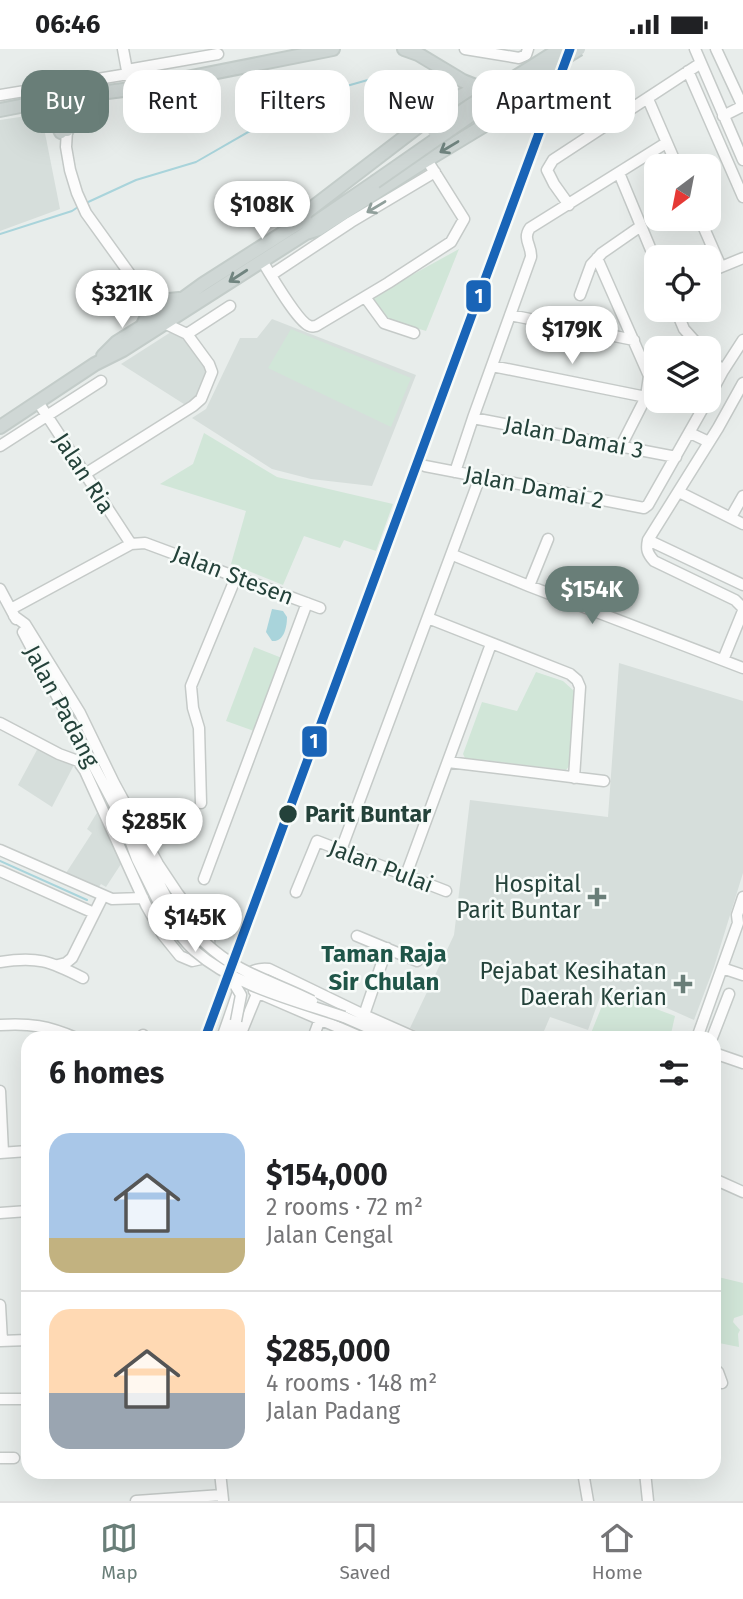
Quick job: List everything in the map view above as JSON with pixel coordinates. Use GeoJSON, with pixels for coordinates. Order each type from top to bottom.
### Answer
{"type":"FeatureCollection","features":[{"type":"Feature","properties":{"kind":"main road"},"geometry":{"type":"LineString","coordinates":[[204,70],[222,70],[280,54],[332,49]]}},
{"type":"Feature","properties":{"kind":"main road"},"geometry":{"type":"LineString","coordinates":[[404,49],[418,52],[445,70]]}},
{"type":"Feature","properties":{"kind":"main road"},"geometry":{"type":"LineString","coordinates":[[95,364],[117,342],[143,326],[162,320],[182,299],[303,227],[315,223],[471,105],[560,49]]}},
{"type":"Feature","properties":{"kind":"main road"},"geometry":{"type":"LineString","coordinates":[[372,179],[579,49]]}},
{"type":"Feature","properties":{"kind":"main road"},"geometry":{"type":"LineString","coordinates":[[0,107],[21,103]]}},
{"type":"Feature","properties":{"kind":"main road"},"geometry":{"type":"LineString","coordinates":[[0,107],[21,105]]}},
{"type":"Feature","properties":{"kind":"main road"},"geometry":{"type":"LineString","coordinates":[[303,227],[319,229],[348,218],[427,160],[472,132]]}},
{"type":"Feature","properties":{"kind":"main road"},"geometry":{"type":"LineString","coordinates":[[0,427],[95,364],[123,350],[162,320],[262,261],[303,227],[308,211],[410,133]]}},
{"type":"Feature","properties":{"kind":"main road"},"geometry":{"type":"LineString","coordinates":[[147,297],[159,301],[182,299]]}},
{"type":"Feature","properties":{"kind":"main road"},"geometry":{"type":"LineString","coordinates":[[143,326],[150,310],[147,297]]}},
{"type":"Feature","properties":{"kind":"street"},"geometry":{"type":"LineString","coordinates":[[123,49],[127,70]]}},
{"type":"Feature","properties":{"kind":"street"},"geometry":{"type":"LineString","coordinates":[[465,49],[519,58],[526,55],[528,49]]}},
{"type":"Feature","properties":{"kind":"street"},"geometry":{"type":"LineString","coordinates":[[695,49],[743,160]]}},
{"type":"Feature","properties":{"kind":"street"},"geometry":{"type":"LineString","coordinates":[[716,49],[743,107],[723,116]]}},
{"type":"Feature","properties":{"kind":"street"},"geometry":{"type":"LineString","coordinates":[[159,70],[218,52],[222,70]]}},
{"type":"Feature","properties":{"kind":"street"},"geometry":{"type":"LineString","coordinates":[[569,205],[547,170],[553,159],[701,63]]}},
{"type":"Feature","properties":{"kind":"street"},"geometry":{"type":"LineString","coordinates":[[688,71],[743,197]]}},
{"type":"Feature","properties":{"kind":"street"},"geometry":{"type":"LineString","coordinates":[[0,95],[123,80]]}},
{"type":"Feature","properties":{"kind":"street"},"geometry":{"type":"LineString","coordinates":[[648,99],[671,154]]}},
{"type":"Feature","properties":{"kind":"street"},"geometry":{"type":"LineString","coordinates":[[64,133],[76,193],[86,213],[162,320],[187,334],[212,372],[201,399],[194,406],[85,474]]}},
{"type":"Feature","properties":{"kind":"street"},"geometry":{"type":"LineString","coordinates":[[455,472],[531,257],[527,233],[666,143]]}},
{"type":"Feature","properties":{"kind":"street"},"geometry":{"type":"LineString","coordinates":[[262,261],[289,304],[310,326],[316,326],[365,297],[451,243],[464,219],[427,160]]}},
{"type":"Feature","properties":{"kind":"street"},"geometry":{"type":"LineString","coordinates":[[271,275],[348,218],[435,172]]}},
{"type":"Feature","properties":{"kind":"street"},"geometry":{"type":"LineString","coordinates":[[619,173],[649,245]]}},
{"type":"Feature","properties":{"kind":"street"},"geometry":{"type":"LineString","coordinates":[[580,295],[591,265],[597,258],[641,226]]}},
{"type":"Feature","properties":{"kind":"street"},"geometry":{"type":"LineString","coordinates":[[597,258],[644,364]]}},
{"type":"Feature","properties":{"kind":"street"},"geometry":{"type":"LineString","coordinates":[[721,267],[743,258]]}},
{"type":"Feature","properties":{"kind":"street"},"geometry":{"type":"LineString","coordinates":[[365,297],[384,323],[414,333]]}},
{"type":"Feature","properties":{"kind":"street"},"geometry":{"type":"LineString","coordinates":[[187,334],[230,306]]}},
{"type":"Feature","properties":{"kind":"street"},"geometry":{"type":"LineString","coordinates":[[510,315],[634,340]]}},
{"type":"Feature","properties":{"kind":"street"},"geometry":{"type":"LineString","coordinates":[[721,375],[743,340]]}},
{"type":"Feature","properties":{"kind":"street"},"geometry":{"type":"LineString","coordinates":[[492,366],[644,397]]}},
{"type":"Feature","properties":{"kind":"street"},"geometry":{"type":"LineString","coordinates":[[0,446],[96,384],[83,372]]}},
{"type":"Feature","properties":{"kind":"street"},"geometry":{"type":"LineString","coordinates":[[723,660],[743,609],[735,600],[654,561],[647,548],[649,540],[743,383]]}},
{"type":"Feature","properties":{"kind":"street"},"geometry":{"type":"LineString","coordinates":[[621,446],[644,401]]}},
{"type":"Feature","properties":{"kind":"street","name":"Jalan Ria"},"geometry":{"type":"LineString","coordinates":[[38,402],[131,544]]}},
{"type":"Feature","properties":{"kind":"street"},"geometry":{"type":"LineString","coordinates":[[676,457],[701,413]]}},
{"type":"Feature","properties":{"kind":"street","name":"Jalan Damai 3"},"geometry":{"type":"LineString","coordinates":[[473,418],[676,457]]}},
{"type":"Feature","properties":{"kind":"street"},"geometry":{"type":"LineString","coordinates":[[690,433],[709,442]]}},
{"type":"Feature","properties":{"kind":"street","name":"Jalan Damai 2"},"geometry":{"type":"LineString","coordinates":[[425,466],[644,508],[676,457]]}},
{"type":"Feature","properties":{"kind":"street"},"geometry":{"type":"LineString","coordinates":[[341,850],[480,477]]}},
{"type":"Feature","properties":{"kind":"street"},"geometry":{"type":"LineString","coordinates":[[679,492],[743,524]]}},
{"type":"Feature","properties":{"kind":"street"},"geometry":{"type":"LineString","coordinates":[[731,517],[743,496]]}},
{"type":"Feature","properties":{"kind":"street"},"geometry":{"type":"LineString","coordinates":[[529,586],[548,539]]}},
{"type":"Feature","properties":{"kind":"street"},"geometry":{"type":"LineString","coordinates":[[649,540],[743,585]]}},
{"type":"Feature","properties":{"kind":"street","name":"Jalan Stesen"},"geometry":{"type":"LineString","coordinates":[[131,544],[145,543],[320,608]]}},
{"type":"Feature","properties":{"kind":"street"},"geometry":{"type":"LineString","coordinates":[[0,723],[78,761],[163,935],[180,956],[186,959],[197,961],[205,955],[210,941],[208,934],[158,864],[80,713],[25,624],[12,613],[131,544]]}},
{"type":"Feature","properties":{"kind":"street"},"geometry":{"type":"LineString","coordinates":[[453,555],[743,668]]}},
{"type":"Feature","properties":{"kind":"street"},"geometry":{"type":"LineString","coordinates":[[201,803],[199,728],[191,686],[236,577]]}},
{"type":"Feature","properties":{"kind":"street","name":"Jalan Padang"},"geometry":{"type":"LineString","coordinates":[[0,589],[166,897],[196,936],[251,984]]}},
{"type":"Feature","properties":{"kind":"street"},"geometry":{"type":"LineString","coordinates":[[209,871],[307,603]]}},
{"type":"Feature","properties":{"kind":"street"},"geometry":{"type":"LineString","coordinates":[[428,618],[570,674],[577,680],[580,687],[574,778]]}},
{"type":"Feature","properties":{"kind":"street"},"geometry":{"type":"LineString","coordinates":[[406,876],[491,644]]}},
{"type":"Feature","properties":{"kind":"street"},"geometry":{"type":"LineString","coordinates":[[448,762],[604,782]]}},
{"type":"Feature","properties":{"kind":"street","name":"Jalan Padang"},"geometry":{"type":"LineString","coordinates":[[124,823],[137,859],[159,903],[181,937],[193,950],[219,969],[251,984],[285,987],[376,1031]]}},
{"type":"Feature","properties":{"kind":"street","name":"Jalan Pulai"},"geometry":{"type":"LineString","coordinates":[[296,892],[317,841],[446,891]]}},
{"type":"Feature","properties":{"kind":"street"},"geometry":{"type":"LineString","coordinates":[[0,850],[103,896],[112,899],[143,898]]}},
{"type":"Feature","properties":{"kind":"street"},"geometry":{"type":"LineString","coordinates":[[0,871],[94,913]]}},
{"type":"Feature","properties":{"kind":"street"},"geometry":{"type":"LineString","coordinates":[[58,965],[72,958],[103,896]]}},
{"type":"Feature","properties":{"kind":"street"},"geometry":{"type":"LineString","coordinates":[[699,1031],[740,921],[737,915],[743,897]]}},
{"type":"Feature","properties":{"kind":"street"},"geometry":{"type":"LineString","coordinates":[[357,936],[416,961]]}},
{"type":"Feature","properties":{"kind":"street"},"geometry":{"type":"LineString","coordinates":[[364,1015],[387,948]]}},
{"type":"Feature","properties":{"kind":"street"},"geometry":{"type":"LineString","coordinates":[[0,962],[21,958],[35,959],[58,965],[83,978]]}},
{"type":"Feature","properties":{"kind":"street"},"geometry":{"type":"LineString","coordinates":[[722,968],[743,975]]}},
{"type":"Feature","properties":{"kind":"street"},"geometry":{"type":"LineString","coordinates":[[219,969],[236,985],[241,995],[236,1021]]}},
{"type":"Feature","properties":{"kind":"street"},"geometry":{"type":"LineString","coordinates":[[224,1031],[231,1010],[251,984],[269,969]]}},
{"type":"Feature","properties":{"kind":"street"},"geometry":{"type":"LineString","coordinates":[[346,1031],[278,1002],[244,978],[253,970],[269,969],[400,1031]]}},
{"type":"Feature","properties":{"kind":"street"},"geometry":{"type":"LineString","coordinates":[[242,1031],[247,1016],[251,984]]}},
{"type":"Feature","properties":{"kind":"street"},"geometry":{"type":"LineString","coordinates":[[232,1031],[251,984]]}},
{"type":"Feature","properties":{"kind":"street"},"geometry":{"type":"LineString","coordinates":[[715,1031],[729,994]]}},
{"type":"Feature","properties":{"kind":"street"},"geometry":{"type":"LineString","coordinates":[[247,1016],[264,1004],[278,1002]]}},
{"type":"Feature","properties":{"kind":"street"},"geometry":{"type":"LineString","coordinates":[[231,1010],[247,1016]]}},
{"type":"Feature","properties":{"kind":"street"},"geometry":{"type":"LineString","coordinates":[[316,1031],[320,1020]]}},
{"type":"Feature","properties":{"kind":"street"},"geometry":{"type":"LineString","coordinates":[[0,1025],[27,1024],[51,1031]]}},
{"type":"Feature","properties":{"kind":"street"},"geometry":{"type":"LineString","coordinates":[[721,1055],[743,1063]]}},
{"type":"Feature","properties":{"kind":"street"},"geometry":{"type":"LineString","coordinates":[[0,1091],[1,1152],[21,1151]]}},
{"type":"Feature","properties":{"kind":"street"},"geometry":{"type":"LineString","coordinates":[[721,1182],[743,1192]]}},
{"type":"Feature","properties":{"kind":"street"},"geometry":{"type":"LineString","coordinates":[[0,1213],[21,1212]]}},
{"type":"Feature","properties":{"kind":"street"},"geometry":{"type":"LineString","coordinates":[[0,1305],[1,1341],[21,1340]]}},
{"type":"Feature","properties":{"kind":"street"},"geometry":{"type":"LineString","coordinates":[[0,1399],[21,1399]]}},
{"type":"Feature","properties":{"kind":"street"},"geometry":{"type":"LineString","coordinates":[[0,1458],[14,1458]]}},
{"type":"Feature","properties":{"kind":"street"},"geometry":{"type":"LineString","coordinates":[[144,1501],[223,1498],[221,1479]]}},
{"type":"Feature","properties":{"kind":"street"},"geometry":{"type":"LineString","coordinates":[[584,1479],[588,1501]]}},
{"type":"Feature","properties":{"kind":"street"},"geometry":{"type":"LineString","coordinates":[[646,1479],[648,1501]]}},
{"type":"Feature","properties":{"kind":"shaded area"},"geometry":{"type":"Polygon","coordinates":[[[21,117],[21,133],[45,133],[60,209],[0,231],[0,120],[21,117]]]}},
{"type":"Feature","properties":{"kind":"shaded area"},"geometry":{"type":"Polygon","coordinates":[[[272,319],[416,375],[372,486],[311,479],[272,469],[192,418],[206,409],[240,338],[257,338],[272,319]]]}},
{"type":"Feature","properties":{"kind":"shaded area"},"geometry":{"type":"Polygon","coordinates":[[[171,332],[184,335],[210,374],[198,400],[187,406],[121,364],[171,332]]]}},
{"type":"Feature","properties":{"kind":"shaded area","name":"Hospital Parit Buntar"},"geometry":{"type":"Polygon","coordinates":[[[619,663],[743,701],[743,873],[714,967],[694,1020],[651,1001],[603,989],[588,1030],[550,1017],[544,1031],[417,1031],[410,1028],[454,935],[470,800],[608,817],[619,663]]]}},
{"type":"Feature","properties":{"kind":"shaded area"},"geometry":{"type":"Polygon","coordinates":[[[38,748],[74,765],[52,807],[18,785],[38,748]]]}},
{"type":"Feature","properties":{"kind":"shaded area"},"geometry":{"type":"Polygon","coordinates":[[[98,811],[121,864],[106,887],[101,884],[98,888],[66,873],[92,833],[87,829],[98,811]]]}},
{"type":"Feature","properties":{"kind":"green space"},"geometry":{"type":"Polygon","coordinates":[[[459,249],[426,331],[386,319],[372,297],[459,249]]]}},
{"type":"Feature","properties":{"kind":"green space"},"geometry":{"type":"Polygon","coordinates":[[[291,329],[411,378],[391,427],[268,368],[291,329]]]}},
{"type":"Feature","properties":{"kind":"green space"},"geometry":{"type":"Polygon","coordinates":[[[204,433],[277,477],[393,504],[376,551],[344,540],[340,548],[304,536],[283,585],[231,564],[246,511],[160,484],[193,464],[204,433]]]}},
{"type":"Feature","properties":{"kind":"green space"},"geometry":{"type":"Polygon","coordinates":[[[254,647],[282,658],[254,731],[226,721],[254,647]]]}},
{"type":"Feature","properties":{"kind":"green space"},"geometry":{"type":"Polygon","coordinates":[[[536,672],[563,681],[574,691],[570,765],[566,770],[465,758],[463,754],[482,702],[517,711],[536,672]]]}},
{"type":"Feature","properties":{"kind":"green space"},"geometry":{"type":"Polygon","coordinates":[[[608,991],[675,1016],[672,1031],[592,1031],[608,991]]]}},
{"type":"Feature","properties":{"kind":"green space"},"geometry":{"type":"Polygon","coordinates":[[[721,1278],[743,1283],[743,1315],[734,1318],[733,1322],[740,1330],[739,1347],[721,1343],[721,1278]]]}},
{"type":"Feature","properties":{"kind":"water"},"geometry":{"type":"Polygon","coordinates":[[[272,609],[283,611],[287,617],[282,636],[276,641],[272,641],[266,632],[272,609]]]}},
{"type":"Feature","properties":{"kind":"waterway"},"geometry":{"type":"LineString","coordinates":[[86,203],[136,180],[196,162],[283,112],[336,89],[364,81]]}},
{"type":"Feature","properties":{"kind":"waterway"},"geometry":{"type":"LineString","coordinates":[[0,234],[78,207]]}},
{"type":"Feature","properties":{"kind":"waterway"},"geometry":{"type":"LineString","coordinates":[[0,861],[87,900]]}},
{"type":"Feature","properties":{"kind":"transit line","name":"1"},"geometry":{"type":"LineString","coordinates":[[208,1031],[570,49]]}},
{"type":"Feature","properties":{"kind":"place","name":"Parit Buntar"},"geometry":{"type":"Point","coordinates":[288,814]}},
{"type":"Feature","properties":{"kind":"place","name":"Hospital Parit Buntar"},"geometry":{"type":"Point","coordinates":[597,897]}},
{"type":"Feature","properties":{"kind":"place","name":"Pejabat Kesihatan Daerah Kerian"},"geometry":{"type":"Point","coordinates":[683,984]}},
{"type":"Feature","properties":{"kind":"district","name":"Taman Raja Sir Chulan"},"geometry":{"type":"Point","coordinates":[384,968]}}]}
